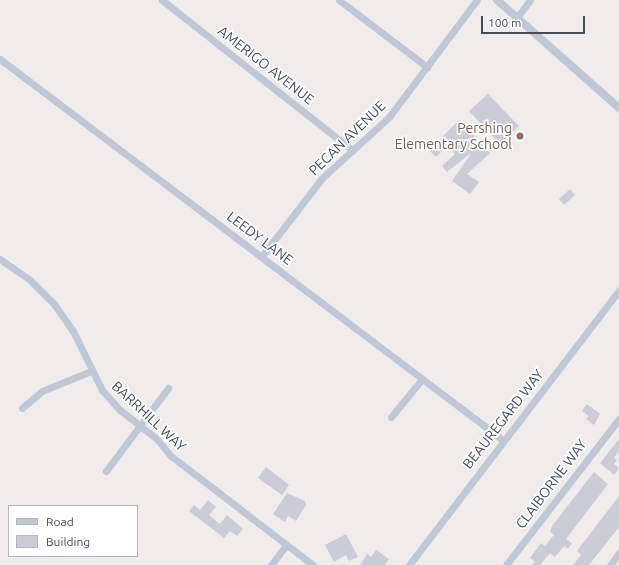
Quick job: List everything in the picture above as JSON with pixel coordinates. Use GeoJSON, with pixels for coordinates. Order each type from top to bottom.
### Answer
{"type":"FeatureCollection","features":[{"type":"Feature","properties":{"kind":"street","name":"AMERIGO AVENUE"},"geometry":{"type":"LineString","coordinates":[[162,0],[353,150]]}},
{"type":"Feature","properties":{"kind":"street"},"geometry":{"type":"LineString","coordinates":[[339,0],[427,67]]}},
{"type":"Feature","properties":{"kind":"street","name":"PECAN AVENUE"},"geometry":{"type":"LineString","coordinates":[[262,256],[322,178],[389,117],[477,0]]}},
{"type":"Feature","properties":{"kind":"street"},"geometry":{"type":"LineString","coordinates":[[497,0],[518,16],[619,108]]}},
{"type":"Feature","properties":{"kind":"street"},"geometry":{"type":"LineString","coordinates":[[518,16],[530,0]]}},
{"type":"Feature","properties":{"kind":"street","name":"LEEDY LANE"},"geometry":{"type":"LineString","coordinates":[[0,59],[262,256],[502,440]]}},
{"type":"Feature","properties":{"kind":"street","name":"BARRHILL WAY"},"geometry":{"type":"LineString","coordinates":[[0,259],[30,280],[54,304],[73,331],[91,371],[110,399],[140,425],[171,456],[313,565]]}},
{"type":"Feature","properties":{"kind":"street","name":"BEAUREGARD WAY"},"geometry":{"type":"LineString","coordinates":[[409,565],[502,440],[619,290]]}},
{"type":"Feature","properties":{"kind":"street"},"geometry":{"type":"LineString","coordinates":[[22,408],[42,391],[91,371]]}},
{"type":"Feature","properties":{"kind":"street"},"geometry":{"type":"LineString","coordinates":[[391,417],[422,379]]}},
{"type":"Feature","properties":{"kind":"street"},"geometry":{"type":"LineString","coordinates":[[106,471],[168,388]]}},
{"type":"Feature","properties":{"kind":"street","name":"CLAIBORNE WAY"},"geometry":{"type":"LineString","coordinates":[[506,565],[619,419]]}},
{"type":"Feature","properties":{"kind":"street"},"geometry":{"type":"LineString","coordinates":[[271,565],[286,545]]}},
{"type":"Feature","properties":{"kind":"street"},"geometry":{"type":"LineString","coordinates":[[610,565],[619,553]]}},
{"type":"Feature","properties":{"kind":"building"},"geometry":{"type":"Polygon","coordinates":[[[488,94],[519,126],[500,144],[469,111],[488,94]]]}},
{"type":"Feature","properties":{"kind":"building"},"geometry":{"type":"Polygon","coordinates":[[[459,120],[490,153],[467,174],[479,182],[470,194],[452,181],[472,152],[447,172],[442,166],[455,154],[447,146],[436,157],[429,150],[459,120]]]}},
{"type":"Feature","properties":{"kind":"building"},"geometry":{"type":"Polygon","coordinates":[[[570,189],[575,195],[564,205],[559,199],[570,189]]]}},
{"type":"Feature","properties":{"kind":"building"},"geometry":{"type":"Polygon","coordinates":[[[587,404],[600,414],[594,425],[586,419],[589,416],[582,411],[587,404]]]}},
{"type":"Feature","properties":{"kind":"building"},"geometry":{"type":"Polygon","coordinates":[[[619,439],[619,451],[614,458],[617,460],[614,464],[619,468],[614,475],[600,463],[619,439]]]}},
{"type":"Feature","properties":{"kind":"building"},"geometry":{"type":"Polygon","coordinates":[[[266,467],[289,485],[282,495],[258,478],[266,467]]]}},
{"type":"Feature","properties":{"kind":"building"},"geometry":{"type":"Polygon","coordinates":[[[594,472],[608,484],[566,539],[572,543],[568,549],[564,546],[555,557],[550,553],[540,565],[532,565],[535,562],[530,558],[541,543],[545,546],[554,535],[550,532],[552,526],[594,472]]]}},
{"type":"Feature","properties":{"kind":"building"},"geometry":{"type":"Polygon","coordinates":[[[287,493],[305,501],[306,505],[296,521],[288,516],[285,522],[273,514],[287,493]]]}},
{"type":"Feature","properties":{"kind":"building"},"geometry":{"type":"Polygon","coordinates":[[[619,496],[619,527],[589,565],[573,565],[581,555],[577,551],[619,496]]]}},
{"type":"Feature","properties":{"kind":"building"},"geometry":{"type":"Polygon","coordinates":[[[208,500],[216,507],[209,515],[220,524],[227,515],[243,529],[237,536],[230,531],[224,538],[189,511],[194,505],[200,510],[208,500]]]}},
{"type":"Feature","properties":{"kind":"building"},"geometry":{"type":"Polygon","coordinates":[[[346,534],[358,557],[349,561],[346,555],[334,562],[325,545],[346,534]]]}},
{"type":"Feature","properties":{"kind":"building"},"geometry":{"type":"Polygon","coordinates":[[[376,550],[389,559],[385,565],[360,565],[367,554],[371,557],[376,550]]]}},
{"type":"Feature","properties":{"kind":"place","name":"Pershing Elementary School"},"geometry":{"type":"Point","coordinates":[520,136]}}]}
